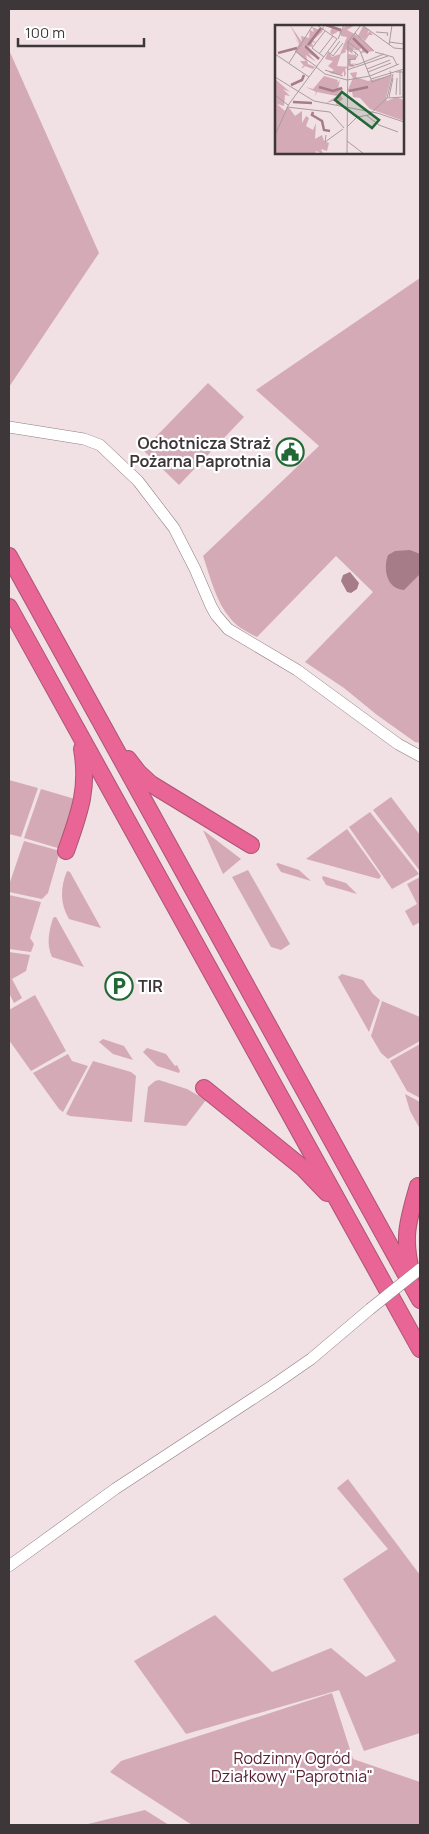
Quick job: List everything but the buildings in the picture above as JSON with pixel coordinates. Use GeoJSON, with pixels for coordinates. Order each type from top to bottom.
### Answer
{"type":"FeatureCollection","features":[{"type":"Feature","properties":{"kind":"highway"},"geometry":{"type":"LineString","coordinates":[[9,556],[420,1300]]}},
{"type":"Feature","properties":{"kind":"highway"},"geometry":{"type":"LineString","coordinates":[[9,608],[420,1349]]}},
{"type":"Feature","properties":{"kind":"highway"},"geometry":{"type":"LineString","coordinates":[[97,718],[138,772],[151,784],[250,845]]}},
{"type":"Feature","properties":{"kind":"highway"},"geometry":{"type":"LineString","coordinates":[[66,851],[82,806],[84,792],[85,768],[80,737]]}},
{"type":"Feature","properties":{"kind":"highway"},"geometry":{"type":"LineString","coordinates":[[204,1088],[303,1168],[346,1216]]}},
{"type":"Feature","properties":{"kind":"highway"},"geometry":{"type":"LineString","coordinates":[[418,1186],[407,1226],[406,1239],[407,1254],[420,1300]]}},
{"type":"Feature","properties":{"kind":"street"},"geometry":{"type":"LineString","coordinates":[[9,427],[84,438],[100,445],[138,481],[174,528],[214,611],[228,629],[297,670],[398,744],[420,756]]}},
{"type":"Feature","properties":{"kind":"street"},"geometry":{"type":"LineString","coordinates":[[9,1566],[115,1489],[295,1370],[420,1269]]}},
{"type":"Feature","properties":{"kind":"green space"},"geometry":{"type":"Polygon","coordinates":[[[9,50],[99,253],[9,387],[9,50]]]}},
{"type":"Feature","properties":{"kind":"green space"},"geometry":{"type":"Polygon","coordinates":[[[420,278],[420,743],[415,742],[377,715],[344,688],[305,662],[373,592],[336,556],[257,637],[239,627],[225,612],[214,589],[203,556],[319,446],[256,390],[420,278]]]}},
{"type":"Feature","properties":{"kind":"green space"},"geometry":{"type":"Polygon","coordinates":[[[208,383],[244,417],[179,485],[143,450],[208,383]]]}},
{"type":"Feature","properties":{"kind":"green space"},"geometry":{"type":"Polygon","coordinates":[[[9,780],[38,788],[21,837],[9,834],[9,780]]]}},
{"type":"Feature","properties":{"kind":"green space"},"geometry":{"type":"Polygon","coordinates":[[[41,789],[75,799],[61,849],[24,838],[41,789]]]}},
{"type":"Feature","properties":{"kind":"green space"},"geometry":{"type":"Polygon","coordinates":[[[391,797],[420,835],[420,871],[373,810],[391,797]]]}},
{"type":"Feature","properties":{"kind":"green space"},"geometry":{"type":"Polygon","coordinates":[[[370,812],[419,874],[392,889],[349,827],[370,812]]]}},
{"type":"Feature","properties":{"kind":"green space"},"geometry":{"type":"Polygon","coordinates":[[[347,829],[381,876],[379,879],[306,859],[347,829]]]}},
{"type":"Feature","properties":{"kind":"green space"},"geometry":{"type":"Polygon","coordinates":[[[203,830],[241,859],[223,874],[203,830]]]}},
{"type":"Feature","properties":{"kind":"green space"},"geometry":{"type":"Polygon","coordinates":[[[24,841],[60,851],[48,893],[42,899],[9,892],[9,885],[24,841]]]}},
{"type":"Feature","properties":{"kind":"green space"},"geometry":{"type":"Polygon","coordinates":[[[276,864],[299,870],[311,881],[281,872],[276,864]]]}},
{"type":"Feature","properties":{"kind":"green space"},"geometry":{"type":"Polygon","coordinates":[[[248,870],[290,944],[281,950],[271,947],[232,877],[248,870]]]}},
{"type":"Feature","properties":{"kind":"green space"},"geometry":{"type":"Polygon","coordinates":[[[67,871],[70,872],[101,928],[69,919],[64,908],[62,896],[67,871]]]}},
{"type":"Feature","properties":{"kind":"green space"},"geometry":{"type":"Polygon","coordinates":[[[323,876],[346,883],[357,894],[326,885],[322,878],[323,876]]]}},
{"type":"Feature","properties":{"kind":"green space"},"geometry":{"type":"Polygon","coordinates":[[[420,877],[420,922],[413,926],[405,911],[417,904],[407,884],[420,877]]]}},
{"type":"Feature","properties":{"kind":"green space"},"geometry":{"type":"Polygon","coordinates":[[[9,895],[41,902],[30,938],[34,944],[31,952],[9,949],[9,895]]]}},
{"type":"Feature","properties":{"kind":"green space"},"geometry":{"type":"Polygon","coordinates":[[[56,917],[84,967],[52,957],[49,947],[50,928],[53,918],[56,917]]]}},
{"type":"Feature","properties":{"kind":"green space"},"geometry":{"type":"Polygon","coordinates":[[[9,952],[30,955],[26,971],[12,979],[22,998],[14,1003],[9,993],[9,952]]]}},
{"type":"Feature","properties":{"kind":"green space"},"geometry":{"type":"Polygon","coordinates":[[[342,974],[363,980],[380,1000],[369,1032],[338,977],[342,974]]]}},
{"type":"Feature","properties":{"kind":"green space"},"geometry":{"type":"Polygon","coordinates":[[[35,995],[66,1051],[31,1071],[9,1040],[9,1010],[35,995]]]}},
{"type":"Feature","properties":{"kind":"green space"},"geometry":{"type":"Polygon","coordinates":[[[382,1001],[420,1017],[420,1041],[388,1059],[381,1053],[371,1036],[382,1001]]]}},
{"type":"Feature","properties":{"kind":"green space"},"geometry":{"type":"Polygon","coordinates":[[[103,1039],[124,1046],[133,1060],[113,1054],[99,1042],[103,1039]]]}},
{"type":"Feature","properties":{"kind":"green space"},"geometry":{"type":"Polygon","coordinates":[[[420,1044],[420,1098],[407,1091],[390,1061],[420,1044]]]}},
{"type":"Feature","properties":{"kind":"green space"},"geometry":{"type":"Polygon","coordinates":[[[147,1048],[166,1054],[175,1066],[177,1065],[179,1073],[157,1066],[143,1052],[147,1048]]]}},
{"type":"Feature","properties":{"kind":"green space"},"geometry":{"type":"Polygon","coordinates":[[[68,1054],[72,1061],[88,1066],[63,1112],[33,1073],[68,1054]]]}},
{"type":"Feature","properties":{"kind":"green space"},"geometry":{"type":"Polygon","coordinates":[[[93,1061],[131,1072],[136,1076],[132,1122],[70,1116],[66,1114],[93,1061]]]}},
{"type":"Feature","properties":{"kind":"green space"},"geometry":{"type":"Polygon","coordinates":[[[159,1080],[187,1089],[206,1100],[186,1126],[144,1122],[148,1087],[159,1080]]]}},
{"type":"Feature","properties":{"kind":"green space"},"geometry":{"type":"Polygon","coordinates":[[[405,1094],[420,1102],[420,1129],[410,1111],[405,1094]]]}},
{"type":"Feature","properties":{"kind":"green space"},"geometry":{"type":"Polygon","coordinates":[[[348,1479],[420,1575],[420,1733],[364,1751],[339,1690],[186,1734],[134,1661],[215,1615],[272,1672],[331,1648],[366,1677],[396,1661],[343,1579],[388,1549],[337,1488],[348,1479]]]}},
{"type":"Feature","properties":{"kind":"green space","name":"Rodzinny Ogród Działkowy \"Paprotnia\""},"geometry":{"type":"Polygon","coordinates":[[[332,1693],[353,1759],[420,1782],[420,1825],[192,1825],[110,1772],[121,1761],[332,1693]]]}},
{"type":"Feature","properties":{"kind":"green space"},"geometry":{"type":"Polygon","coordinates":[[[145,1810],[169,1825],[84,1825],[145,1810]]]}},
{"type":"Feature","properties":{"kind":"shaded area"},"geometry":{"type":"Polygon","coordinates":[[[410,550],[420,554],[420,574],[404,590],[398,589],[393,586],[387,577],[388,555],[395,551],[410,550]]]}},
{"type":"Feature","properties":{"kind":"shaded area"},"geometry":{"type":"Polygon","coordinates":[[[350,572],[359,583],[357,589],[351,593],[347,592],[341,581],[343,575],[350,572]]]}},
{"type":"Feature","properties":{"kind":"place","name":"Ochotnicza Straż Pożarna Paprotnia"},"geometry":{"type":"Point","coordinates":[290,452]}},
{"type":"Feature","properties":{"kind":"place","name":"TIR"},"geometry":{"type":"Point","coordinates":[119,986]}}]}
